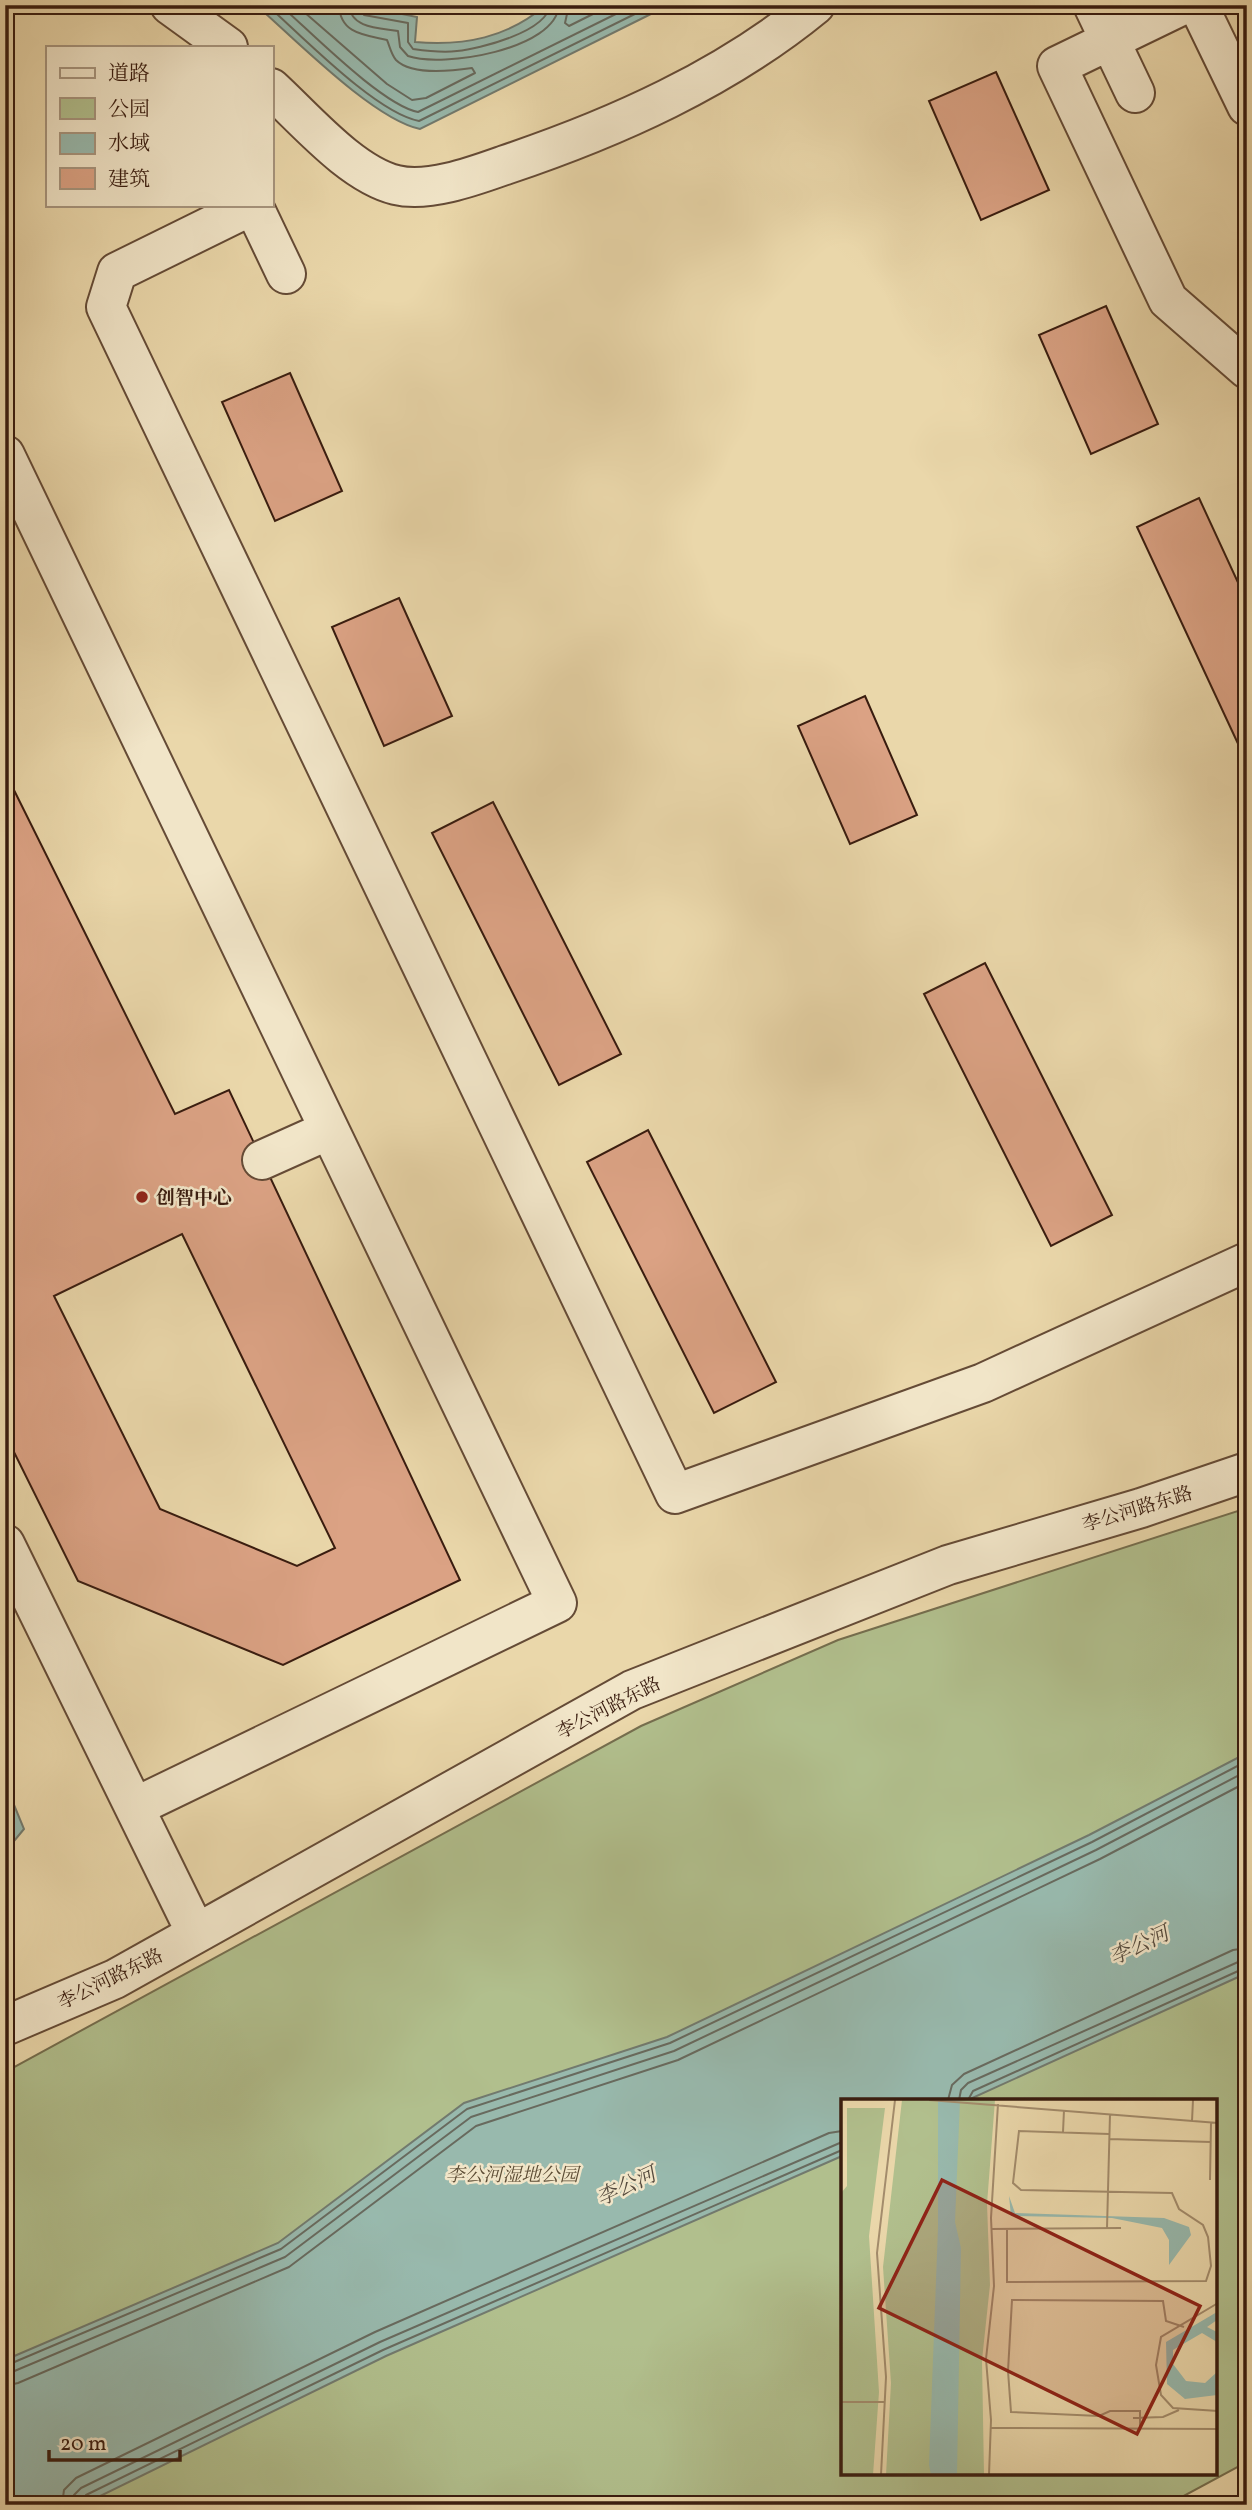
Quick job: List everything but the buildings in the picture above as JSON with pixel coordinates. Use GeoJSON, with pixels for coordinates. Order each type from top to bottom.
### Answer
{"type":"FeatureCollection","features":[{"type":"Feature","properties":{"kind":"street"},"geometry":{"type":"LineString","coordinates":[[170,5],[226,46]]}},
{"type":"Feature","properties":{"kind":"street"},"geometry":{"type":"LineString","coordinates":[[273,90],[342,154],[369,174],[397,186],[443,184],[564,145],[637,114],[702,81],[816,5]]}},
{"type":"Feature","properties":{"kind":"street"},"geometry":{"type":"LineString","coordinates":[[1093,5],[1135,93]]}},
{"type":"Feature","properties":{"kind":"street"},"geometry":{"type":"LineString","coordinates":[[1183,5],[1057,66],[1168,300],[1247,369]]}},
{"type":"Feature","properties":{"kind":"street"},"geometry":{"type":"LineString","coordinates":[[1198,5],[1247,106]]}},
{"type":"Feature","properties":{"kind":"street"},"geometry":{"type":"LineString","coordinates":[[286,274],[254,206],[117,272],[106,307],[675,1494],[983,1383],[1247,1262]]}},
{"type":"Feature","properties":{"kind":"street"},"geometry":{"type":"LineString","coordinates":[[5,455],[557,1603],[135,1807]]}},
{"type":"Feature","properties":{"kind":"street"},"geometry":{"type":"LineString","coordinates":[[262,1160],[329,1130]]}},
{"type":"Feature","properties":{"kind":"street","name":"李公河路东路"},"geometry":{"type":"LineString","coordinates":[[5,2026],[115,1979],[632,1690],[948,1565],[1141,1508],[1247,1472]]}},
{"type":"Feature","properties":{"kind":"street"},"geometry":{"type":"LineString","coordinates":[[5,1544],[196,1933]]}},
{"type":"Feature","properties":{"kind":"green space","name":"李公河湿地公园"},"geometry":{"type":"Polygon","coordinates":[[[1247,1508],[1247,2462],[1167,2505],[5,2505],[5,2072],[641,1726],[838,1640],[1247,1508]]]}},
{"type":"Feature","properties":{"kind":"water"},"geometry":{"type":"Polygon","coordinates":[[[256,5],[357,5],[417,17],[415,42],[451,43],[501,32],[546,5],[669,5],[420,129],[401,122],[358,94],[256,5]]]}},
{"type":"Feature","properties":{"kind":"water","name":"李公河"},"geometry":{"type":"Polygon","coordinates":[[[1247,1753],[1247,1973],[970,2099],[841,2099],[841,2156],[386,2356],[82,2505],[5,2505],[5,2360],[278,2243],[464,2103],[667,2037],[1089,1835],[1247,1753]]]}},
{"type":"Feature","properties":{"kind":"water"},"geometry":{"type":"Polygon","coordinates":[[[5,1783],[24,1829],[5,1852],[5,1783]]]}},
{"type":"Feature","properties":{"kind":"place","name":"创智中心"},"geometry":{"type":"Point","coordinates":[142,1197]}}]}
